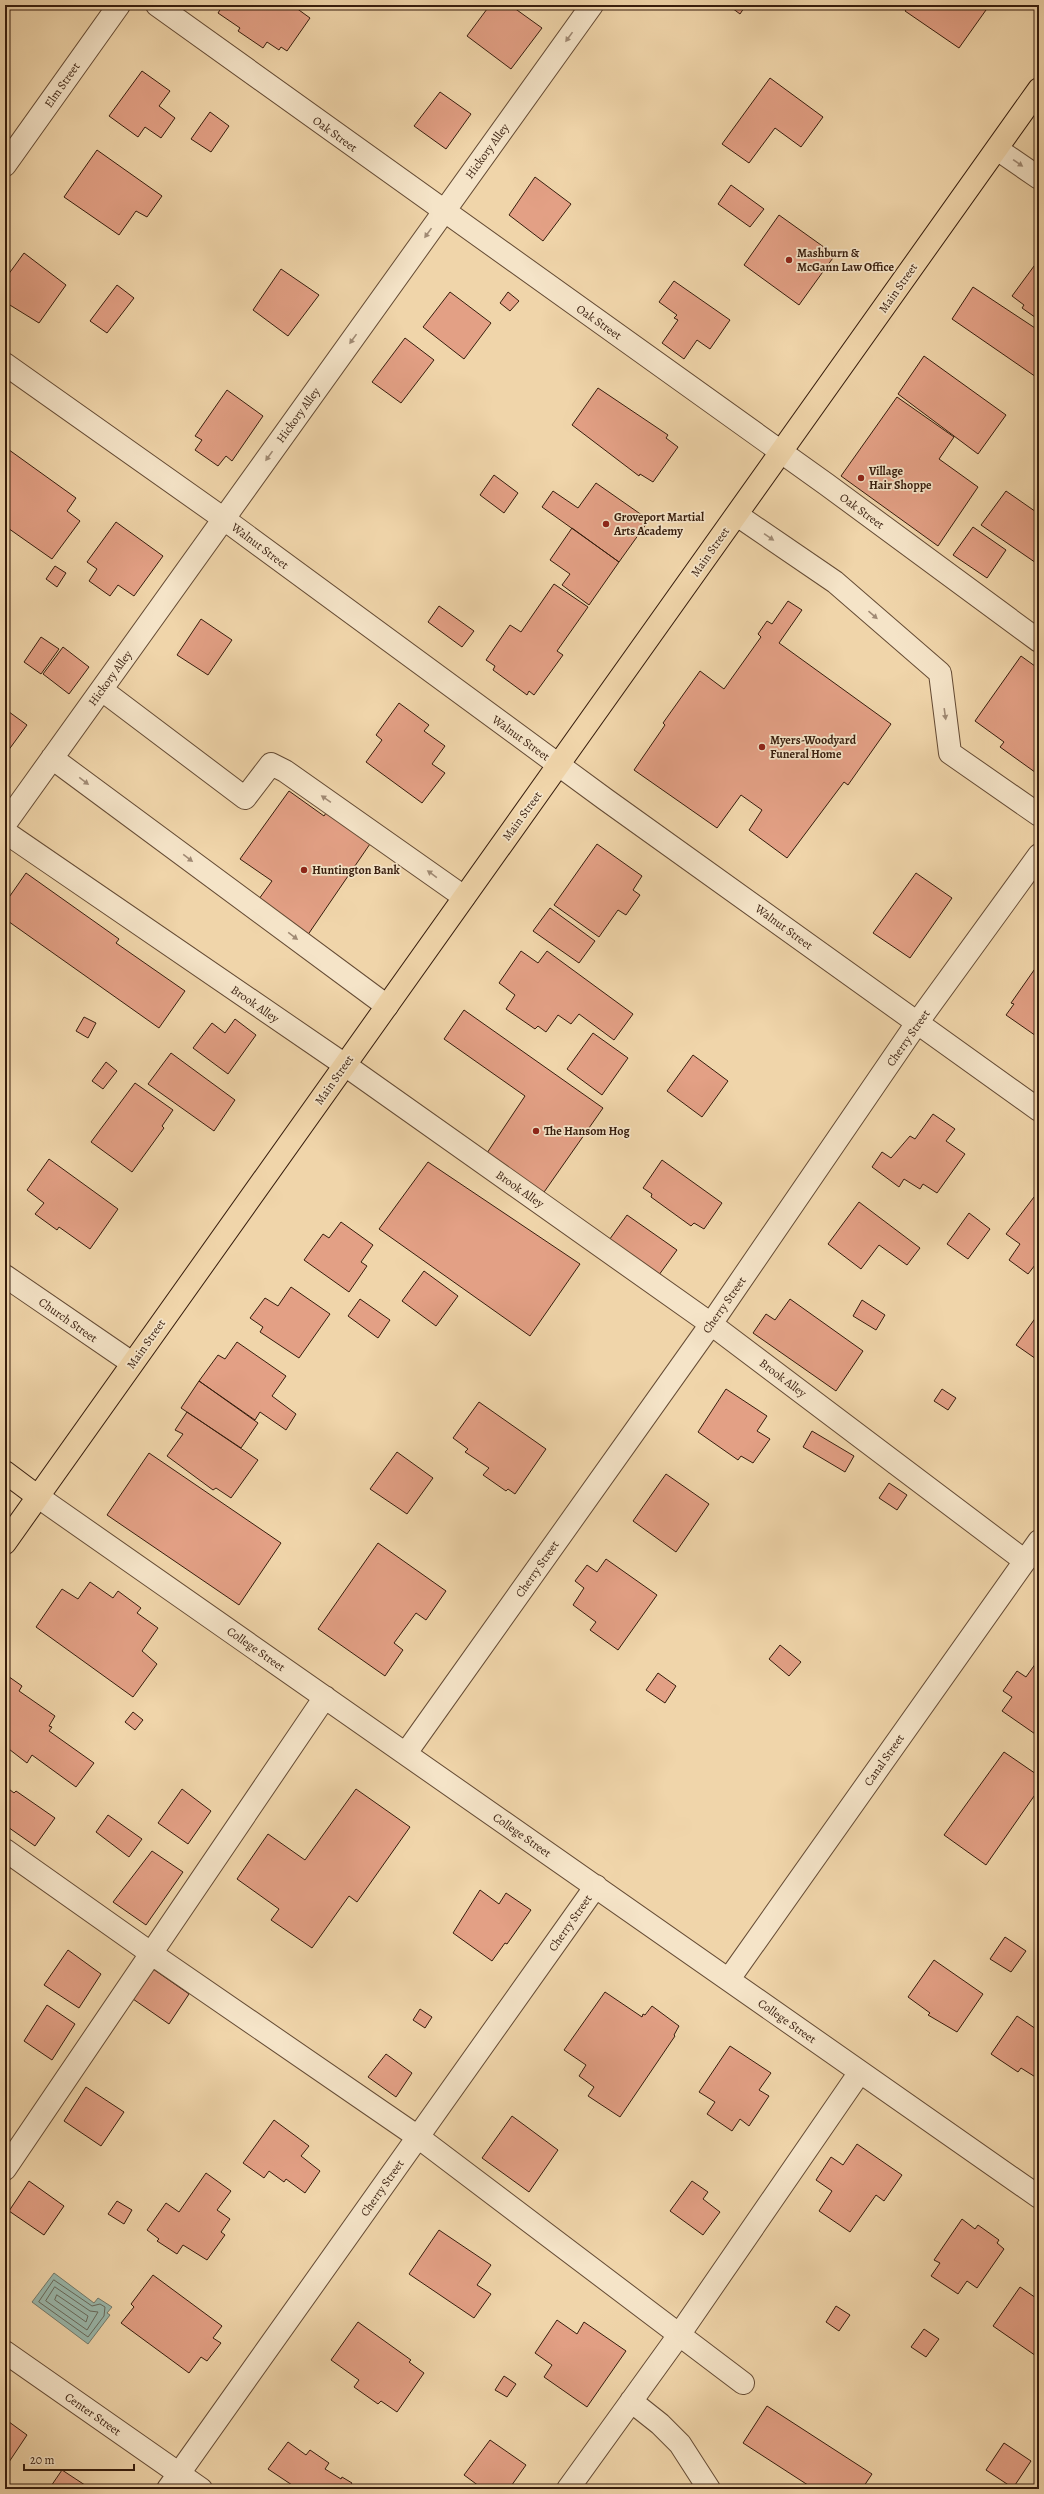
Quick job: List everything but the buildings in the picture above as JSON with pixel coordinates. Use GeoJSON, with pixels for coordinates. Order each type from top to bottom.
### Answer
{"type":"FeatureCollection","features":[{"type":"Feature","properties":{"kind":"main road","name":"Main Street"},"geometry":{"type":"LineString","coordinates":[[5,1543],[1039,90]]}},
{"type":"Feature","properties":{"kind":"main road","name":"College Street"},"geometry":{"type":"LineString","coordinates":[[5,1472],[37,1496]]}},
{"type":"Feature","properties":{"kind":"street","name":"Elm Street"},"geometry":{"type":"LineString","coordinates":[[5,165],[119,5]]}},
{"type":"Feature","properties":{"kind":"street","name":"Oak Street"},"geometry":{"type":"LineString","coordinates":[[158,5],[444,212],[781,452],[1039,641]]}},
{"type":"Feature","properties":{"kind":"street","name":"Hickory Alley"},"geometry":{"type":"LineString","coordinates":[[5,824],[592,5]]}},
{"type":"Feature","properties":{"kind":"street"},"geometry":{"type":"LineString","coordinates":[[997,149],[1039,178]]}},
{"type":"Feature","properties":{"kind":"street","name":"Walnut Street"},"geometry":{"type":"LineString","coordinates":[[5,364],[224,518],[558,765],[1039,1110]]}},
{"type":"Feature","properties":{"kind":"street"},"geometry":{"type":"LineString","coordinates":[[737,515],[835,582],[940,673],[950,753],[1039,815]]}},
{"type":"Feature","properties":{"kind":"street"},"geometry":{"type":"LineString","coordinates":[[102,690],[245,798],[271,764],[285,771],[464,897]]}},
{"type":"Feature","properties":{"kind":"street"},"geometry":{"type":"LineString","coordinates":[[52,758],[387,1006]]}},
{"type":"Feature","properties":{"kind":"street","name":"Brook Alley"},"geometry":{"type":"LineString","coordinates":[[5,832],[345,1065],[711,1324],[1025,1561]]}},
{"type":"Feature","properties":{"kind":"street","name":"Cherry Street"},"geometry":{"type":"LineString","coordinates":[[406,1753],[711,1324],[918,1023],[1039,855]]}},
{"type":"Feature","properties":{"kind":"street","name":"Church Street"},"geometry":{"type":"LineString","coordinates":[[5,1276],[132,1364]]}},
{"type":"Feature","properties":{"kind":"street","name":"College Street"},"geometry":{"type":"LineString","coordinates":[[37,1496],[1039,2197]]}},
{"type":"Feature","properties":{"kind":"street","name":"Canal Street"},"geometry":{"type":"LineString","coordinates":[[729,1979],[1039,1541]]}},
{"type":"Feature","properties":{"kind":"street"},"geometry":{"type":"LineString","coordinates":[[5,2169],[325,1697]]}},
{"type":"Feature","properties":{"kind":"street"},"geometry":{"type":"LineString","coordinates":[[5,1850],[152,1954],[418,2137],[743,2383]]}},
{"type":"Feature","properties":{"kind":"street","name":"Cherry Street"},"geometry":{"type":"LineString","coordinates":[[173,2482],[596,1886]]}},
{"type":"Feature","properties":{"kind":"street"},"geometry":{"type":"LineString","coordinates":[[568,2489],[680,2335],[860,2072]]}},
{"type":"Feature","properties":{"kind":"street","name":"Center Street"},"geometry":{"type":"LineString","coordinates":[[5,2352],[173,2482],[201,2489]]}},
{"type":"Feature","properties":{"kind":"street"},"geometry":{"type":"LineString","coordinates":[[631,2401],[660,2424],[680,2444],[710,2489]]}},
{"type":"Feature","properties":{"kind":"water"},"geometry":{"type":"Polygon","coordinates":[[[54,2273],[94,2303],[98,2298],[112,2307],[107,2313],[110,2315],[88,2344],[32,2302],[54,2273]]]}},
{"type":"Feature","properties":{"kind":"place","name":"Mashburn & McGann Law Office"},"geometry":{"type":"Point","coordinates":[789,260]}},
{"type":"Feature","properties":{"kind":"place","name":"Village Hair Shoppe"},"geometry":{"type":"Point","coordinates":[861,478]}},
{"type":"Feature","properties":{"kind":"place","name":"Groveport Martial Arts Academy"},"geometry":{"type":"Point","coordinates":[606,524]}},
{"type":"Feature","properties":{"kind":"place","name":"Myers-Woodyard Funeral Home"},"geometry":{"type":"Point","coordinates":[762,747]}},
{"type":"Feature","properties":{"kind":"place","name":"Huntington Bank"},"geometry":{"type":"Point","coordinates":[304,870]}},
{"type":"Feature","properties":{"kind":"place","name":"The Hansom Hog"},"geometry":{"type":"Point","coordinates":[536,1131]}}]}
